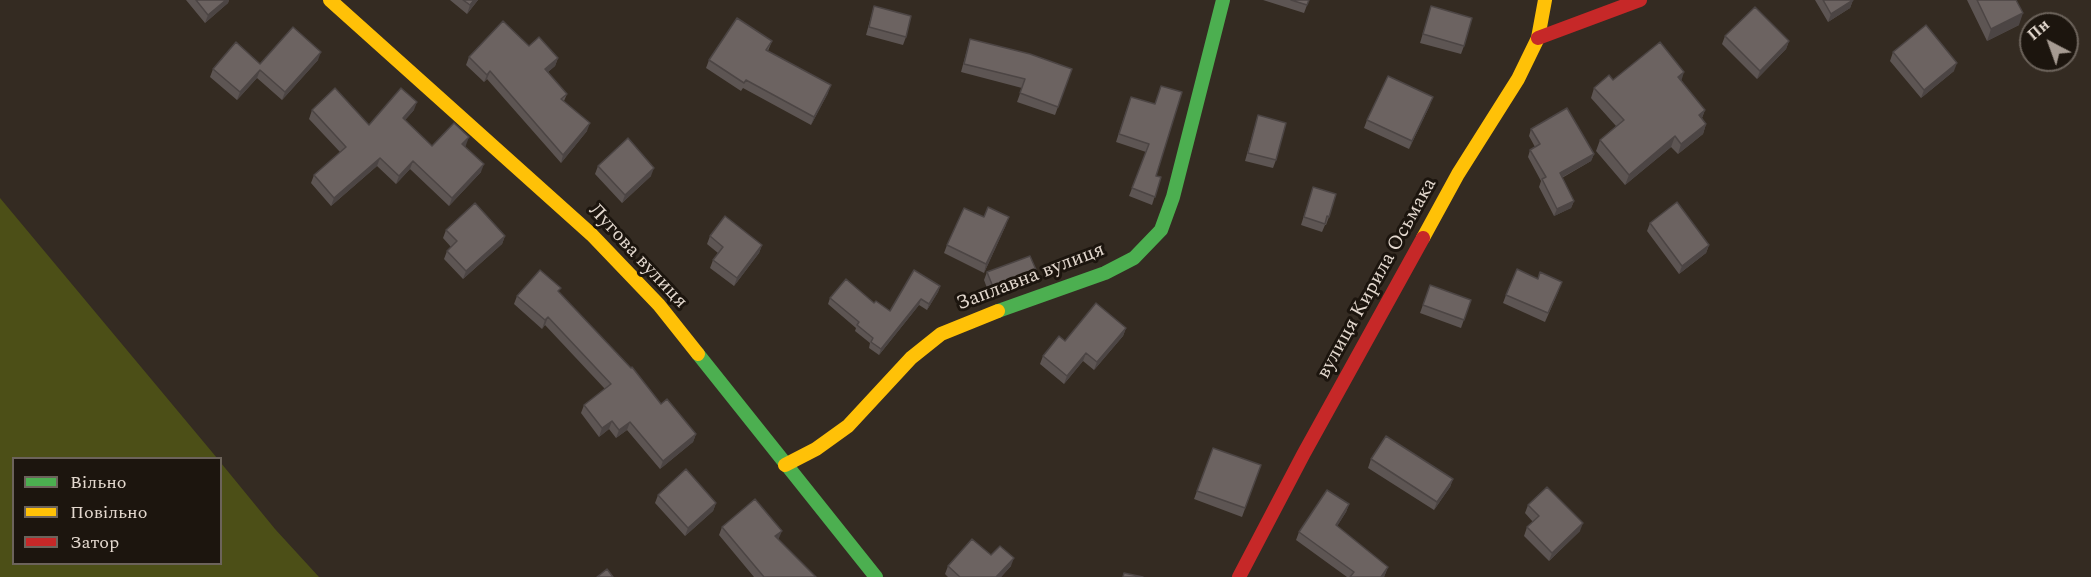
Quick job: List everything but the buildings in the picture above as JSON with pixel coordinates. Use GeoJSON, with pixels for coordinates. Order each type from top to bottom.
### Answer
{"type":"FeatureCollection","features":[{"type":"Feature","properties":{"kind":"street","name":"Лугова вулиця"},"geometry":{"type":"LineString","coordinates":[[330,0],[378,40],[592,235],[659,305],[876,577]]}},
{"type":"Feature","properties":{"kind":"street","name":"Заплавна вулиця"},"geometry":{"type":"LineString","coordinates":[[785,465],[816,448],[848,426],[911,358],[941,334],[975,319],[1105,273],[1134,258],[1161,230],[1173,197],[1223,0]]}},
{"type":"Feature","properties":{"kind":"street","name":"вулиця Кирила Осьмака"},"geometry":{"type":"LineString","coordinates":[[1239,577],[1303,455],[1458,174],[1518,80],[1538,38],[1545,0]]}},
{"type":"Feature","properties":{"kind":"street"},"geometry":{"type":"LineString","coordinates":[[1538,38],[1640,0]]}},
{"type":"Feature","properties":{"kind":"shaded area"},"geometry":{"type":"Polygon","coordinates":[[[0,198],[216,457],[12,457],[12,565],[222,565],[222,464],[275,529],[319,577],[0,577],[0,198]]]}},
{"type":"Feature","properties":{"kind":"traffic: fast"},"geometry":{"type":"LineString","coordinates":[[998,311],[1105,273],[1134,258],[1161,230],[1173,197],[1223,0]]}},
{"type":"Feature","properties":{"kind":"traffic: fast"},"geometry":{"type":"LineString","coordinates":[[698,354],[876,577]]}},
{"type":"Feature","properties":{"kind":"traffic: slow"},"geometry":{"type":"LineString","coordinates":[[330,0],[592,235],[659,305],[698,354]]}},
{"type":"Feature","properties":{"kind":"traffic: slow"},"geometry":{"type":"LineString","coordinates":[[1423,238],[1458,174],[1518,79],[1538,38],[1545,0]]}},
{"type":"Feature","properties":{"kind":"traffic: slow"},"geometry":{"type":"LineString","coordinates":[[785,465],[816,449],[848,426],[911,358],[941,334],[998,311]]}},
{"type":"Feature","properties":{"kind":"traffic: jam"},"geometry":{"type":"LineString","coordinates":[[1538,38],[1640,0]]}},
{"type":"Feature","properties":{"kind":"traffic: jam"},"geometry":{"type":"LineString","coordinates":[[1239,577],[1303,455],[1423,238]]}}]}
